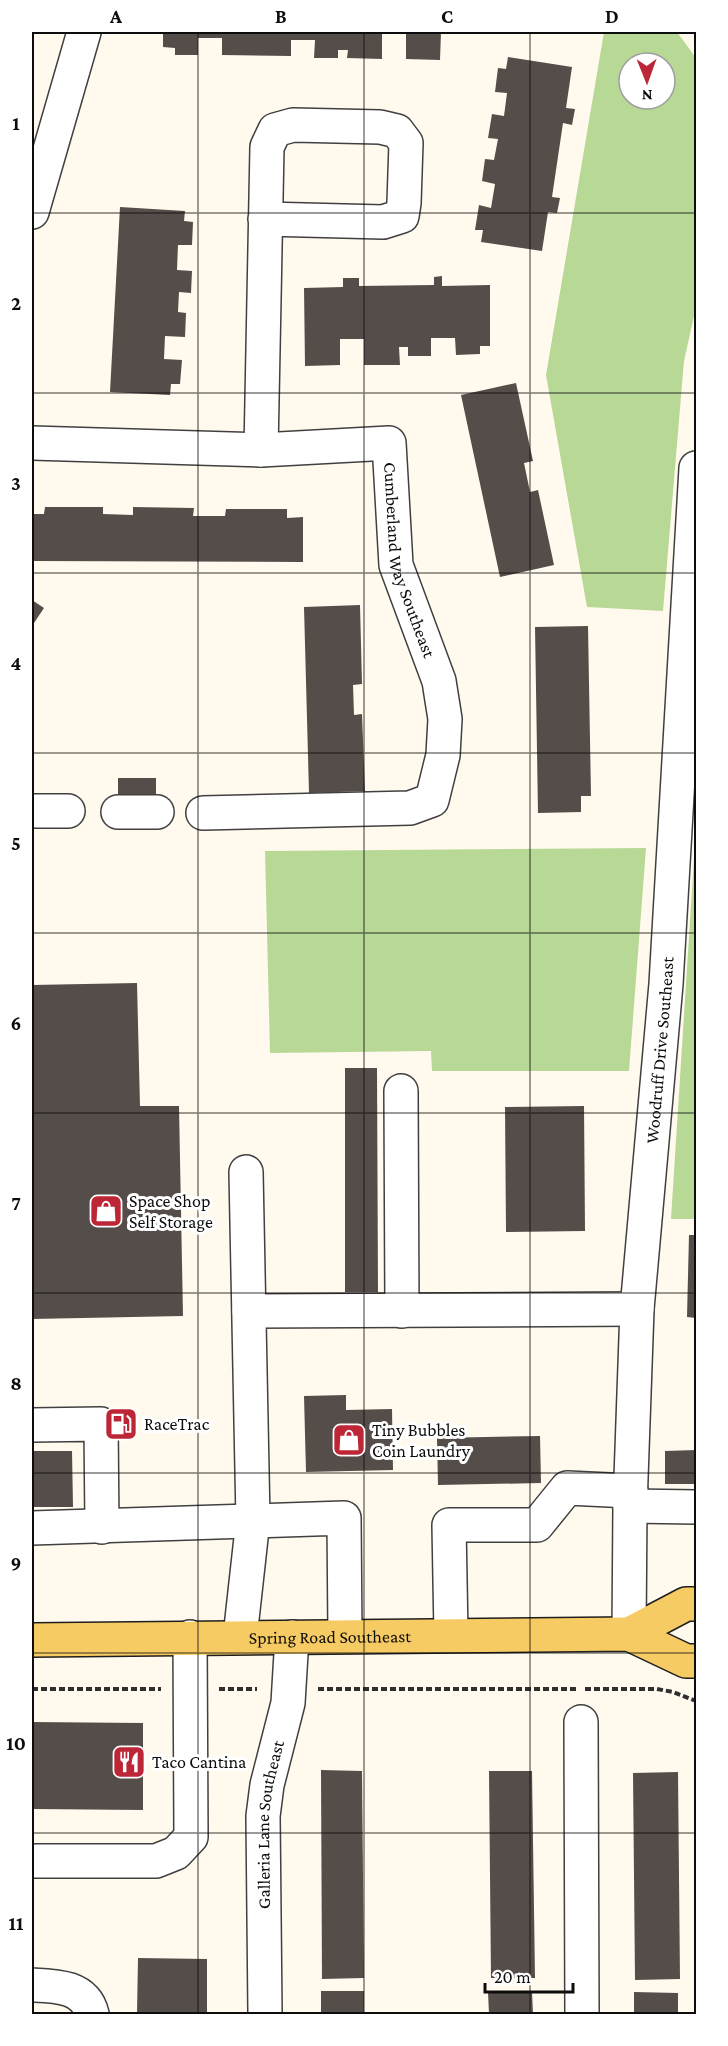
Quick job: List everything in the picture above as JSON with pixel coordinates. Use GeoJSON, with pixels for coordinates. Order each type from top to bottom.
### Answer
{"type":"FeatureCollection","features":[{"type":"Feature","properties":{"kind":"main road","name":"Spring Road Southeast"},"geometry":{"type":"LineString","coordinates":[[629,1634],[686,1604],[696,1604]]}},
{"type":"Feature","properties":{"kind":"main road","name":"Spring Road Southeast"},"geometry":{"type":"LineString","coordinates":[[32,1640],[629,1634],[686,1661],[696,1660]]}},
{"type":"Feature","properties":{"kind":"street"},"geometry":{"type":"LineString","coordinates":[[32,212],[84,32]]}},
{"type":"Feature","properties":{"kind":"street"},"geometry":{"type":"LineString","coordinates":[[261,450],[265,219],[267,147],[275,130],[294,125],[380,127],[397,131],[406,143],[402,216],[383,222],[265,219]]}},
{"type":"Feature","properties":{"kind":"street","name":"Cumberland Way Southeast"},"geometry":{"type":"LineString","coordinates":[[32,443],[261,450],[389,442],[396,565],[438,681],[445,719],[439,776],[432,800],[410,808],[203,813]]}},
{"type":"Feature","properties":{"kind":"street","name":"Woodruff Drive Southeast"},"geometry":{"type":"LineString","coordinates":[[629,1634],[630,1499],[637,1309],[666,984],[696,468]]}},
{"type":"Feature","properties":{"kind":"street"},"geometry":{"type":"LineString","coordinates":[[32,811],[68,812]]}},
{"type":"Feature","properties":{"kind":"street"},"geometry":{"type":"LineString","coordinates":[[118,812],[157,812]]}},
{"type":"Feature","properties":{"kind":"street"},"geometry":{"type":"LineString","coordinates":[[400,1091],[402,1311]]}},
{"type":"Feature","properties":{"kind":"street"},"geometry":{"type":"LineString","coordinates":[[240,1637],[253,1520],[246,1172]]}},
{"type":"Feature","properties":{"kind":"street"},"geometry":{"type":"LineString","coordinates":[[249,1311],[637,1309]]}},
{"type":"Feature","properties":{"kind":"street"},"geometry":{"type":"LineString","coordinates":[[32,1425],[101,1425],[102,1527]]}},
{"type":"Feature","properties":{"kind":"street"},"geometry":{"type":"LineString","coordinates":[[452,1635],[449,1525],[537,1525],[567,1488],[696,1507]]}},
{"type":"Feature","properties":{"kind":"street"},"geometry":{"type":"LineString","coordinates":[[32,1528],[344,1518],[345,1636]]}},
{"type":"Feature","properties":{"kind":"street","name":"Galleria Lane Southeast"},"geometry":{"type":"LineString","coordinates":[[265,2014],[263,1816],[267,1785],[288,1703],[292,1636]]}},
{"type":"Feature","properties":{"kind":"street"},"geometry":{"type":"LineString","coordinates":[[32,1861],[156,1861],[176,1853],[190,1837],[190,1637]]}},
{"type":"Feature","properties":{"kind":"street"},"geometry":{"type":"LineString","coordinates":[[581,1722],[582,2014]]}},
{"type":"Feature","properties":{"kind":"street"},"geometry":{"type":"LineString","coordinates":[[32,1985],[57,1986],[77,1992],[90,2004],[92,2014]]}},
{"type":"Feature","properties":{"kind":"path"},"geometry":{"type":"LineString","coordinates":[[32,1689],[657,1689],[673,1692],[696,1701]]}},
{"type":"Feature","properties":{"kind":"green space"},"geometry":{"type":"Polygon","coordinates":[[[604,32],[677,32],[696,58],[696,307],[684,361],[663,611],[587,607],[546,375],[604,32]]]}},
{"type":"Feature","properties":{"kind":"green space"},"geometry":{"type":"Polygon","coordinates":[[[696,827],[696,1219],[671,1219],[696,827]]]}},
{"type":"Feature","properties":{"kind":"green space"},"geometry":{"type":"Polygon","coordinates":[[[646,848],[629,1071],[432,1071],[431,1051],[270,1053],[265,851],[646,848]]]}},
{"type":"Feature","properties":{"kind":"building"},"geometry":{"type":"Polygon","coordinates":[[[163,32],[382,32],[382,59],[347,58],[348,50],[338,50],[338,58],[314,58],[315,40],[291,40],[291,56],[222,55],[222,38],[198,38],[198,55],[175,55],[175,48],[163,47],[163,32]]]}},
{"type":"Feature","properties":{"kind":"building"},"geometry":{"type":"Polygon","coordinates":[[[406,32],[441,32],[440,60],[406,59],[406,32]]]}},
{"type":"Feature","properties":{"kind":"building"},"geometry":{"type":"Polygon","coordinates":[[[508,57],[572,67],[566,108],[575,109],[572,125],[563,123],[552,197],[560,198],[557,213],[548,212],[542,251],[481,242],[483,230],[475,230],[479,205],[491,208],[495,184],[482,181],[485,159],[494,160],[498,139],[488,138],[492,114],[504,116],[507,93],[495,92],[498,68],[506,69],[508,57]]]}},
{"type":"Feature","properties":{"kind":"building"},"geometry":{"type":"Polygon","coordinates":[[[120,207],[185,211],[184,221],[193,222],[192,245],[178,245],[177,270],[192,271],[191,293],[179,292],[178,312],[186,313],[185,337],[165,336],[164,359],[182,360],[180,384],[171,384],[170,395],[110,392],[120,207]]]}},
{"type":"Feature","properties":{"kind":"building"},"geometry":{"type":"Polygon","coordinates":[[[442,276],[442,286],[490,285],[490,346],[480,346],[480,354],[456,355],[455,338],[431,338],[431,356],[408,356],[408,347],[399,347],[400,365],[364,365],[364,339],[340,339],[340,365],[305,366],[304,288],[343,287],[343,278],[359,278],[359,286],[434,285],[434,277],[442,276]]]}},
{"type":"Feature","properties":{"kind":"building"},"geometry":{"type":"Polygon","coordinates":[[[516,383],[533,461],[524,463],[530,492],[538,490],[554,565],[500,577],[461,395],[516,383]]]}},
{"type":"Feature","properties":{"kind":"building"},"geometry":{"type":"Polygon","coordinates":[[[45,507],[103,507],[103,514],[133,515],[133,507],[194,508],[193,516],[225,516],[226,509],[287,509],[287,518],[303,517],[303,562],[32,561],[32,514],[44,514],[45,507]]]}},
{"type":"Feature","properties":{"kind":"building"},"geometry":{"type":"Polygon","coordinates":[[[32,600],[44,608],[32,626],[32,600]]]}},
{"type":"Feature","properties":{"kind":"building"},"geometry":{"type":"Polygon","coordinates":[[[360,605],[362,684],[353,685],[354,715],[362,714],[365,791],[309,793],[304,607],[360,605]]]}},
{"type":"Feature","properties":{"kind":"building"},"geometry":{"type":"Polygon","coordinates":[[[588,626],[591,796],[581,796],[581,812],[538,813],[535,627],[588,626]]]}},
{"type":"Feature","properties":{"kind":"building"},"geometry":{"type":"Polygon","coordinates":[[[118,778],[156,778],[156,801],[118,801],[118,778]]]}},
{"type":"Feature","properties":{"kind":"building","name":"Space Shop Self Storage"},"geometry":{"type":"Polygon","coordinates":[[[137,983],[140,1106],[179,1106],[183,1316],[32,1319],[32,985],[137,983]]]}},
{"type":"Feature","properties":{"kind":"building"},"geometry":{"type":"Polygon","coordinates":[[[345,1068],[377,1068],[378,1292],[345,1292],[345,1068]]]}},
{"type":"Feature","properties":{"kind":"building"},"geometry":{"type":"Polygon","coordinates":[[[584,1106],[585,1231],[506,1232],[505,1107],[584,1106]]]}},
{"type":"Feature","properties":{"kind":"building"},"geometry":{"type":"Polygon","coordinates":[[[689,1235],[696,1235],[696,1318],[687,1317],[689,1235]]]}},
{"type":"Feature","properties":{"kind":"building","name":"Tiny Bubbles Coin Laundry"},"geometry":{"type":"Polygon","coordinates":[[[346,1395],[346,1410],[392,1409],[393,1470],[306,1472],[304,1396],[346,1395]]]}},
{"type":"Feature","properties":{"kind":"building"},"geometry":{"type":"Polygon","coordinates":[[[540,1436],[541,1483],[438,1485],[437,1438],[540,1436]]]}},
{"type":"Feature","properties":{"kind":"building"},"geometry":{"type":"Polygon","coordinates":[[[696,1450],[696,1484],[665,1484],[665,1451],[696,1450]]]}},
{"type":"Feature","properties":{"kind":"building"},"geometry":{"type":"Polygon","coordinates":[[[32,1451],[72,1451],[73,1507],[32,1507],[32,1451]]]}},
{"type":"Feature","properties":{"kind":"building"},"geometry":{"type":"Polygon","coordinates":[[[32,1722],[143,1723],[143,1810],[32,1809],[32,1722]]]}},
{"type":"Feature","properties":{"kind":"building"},"geometry":{"type":"Polygon","coordinates":[[[321,1770],[362,1771],[364,1978],[322,1979],[321,1770]]]}},
{"type":"Feature","properties":{"kind":"building"},"geometry":{"type":"Polygon","coordinates":[[[489,1771],[532,1771],[535,1978],[491,1978],[489,1771]]]}},
{"type":"Feature","properties":{"kind":"building"},"geometry":{"type":"Polygon","coordinates":[[[678,1772],[680,1979],[635,1980],[633,1773],[678,1772]]]}},
{"type":"Feature","properties":{"kind":"building"},"geometry":{"type":"Polygon","coordinates":[[[138,1958],[207,1959],[207,2014],[137,2014],[138,1958]]]}},
{"type":"Feature","properties":{"kind":"building"},"geometry":{"type":"Polygon","coordinates":[[[321,1991],[364,1991],[364,2014],[321,2014],[321,1991]]]}},
{"type":"Feature","properties":{"kind":"building"},"geometry":{"type":"Polygon","coordinates":[[[488,1992],[532,1992],[533,2014],[489,2014],[488,1992]]]}},
{"type":"Feature","properties":{"kind":"building"},"geometry":{"type":"Polygon","coordinates":[[[634,1992],[678,1993],[678,2014],[634,2014],[634,1992]]]}},
{"type":"Feature","properties":{"kind":"place","name":"Space Shop Self Storage"},"geometry":{"type":"Point","coordinates":[106,1211]}},
{"type":"Feature","properties":{"kind":"place","name":"RaceTrac"},"geometry":{"type":"Point","coordinates":[121,1424]}},
{"type":"Feature","properties":{"kind":"place","name":"Tiny Bubbles Coin Laundry"},"geometry":{"type":"Point","coordinates":[349,1440]}},
{"type":"Feature","properties":{"kind":"place","name":"Taco Cantina"},"geometry":{"type":"Point","coordinates":[129,1762]}}]}
